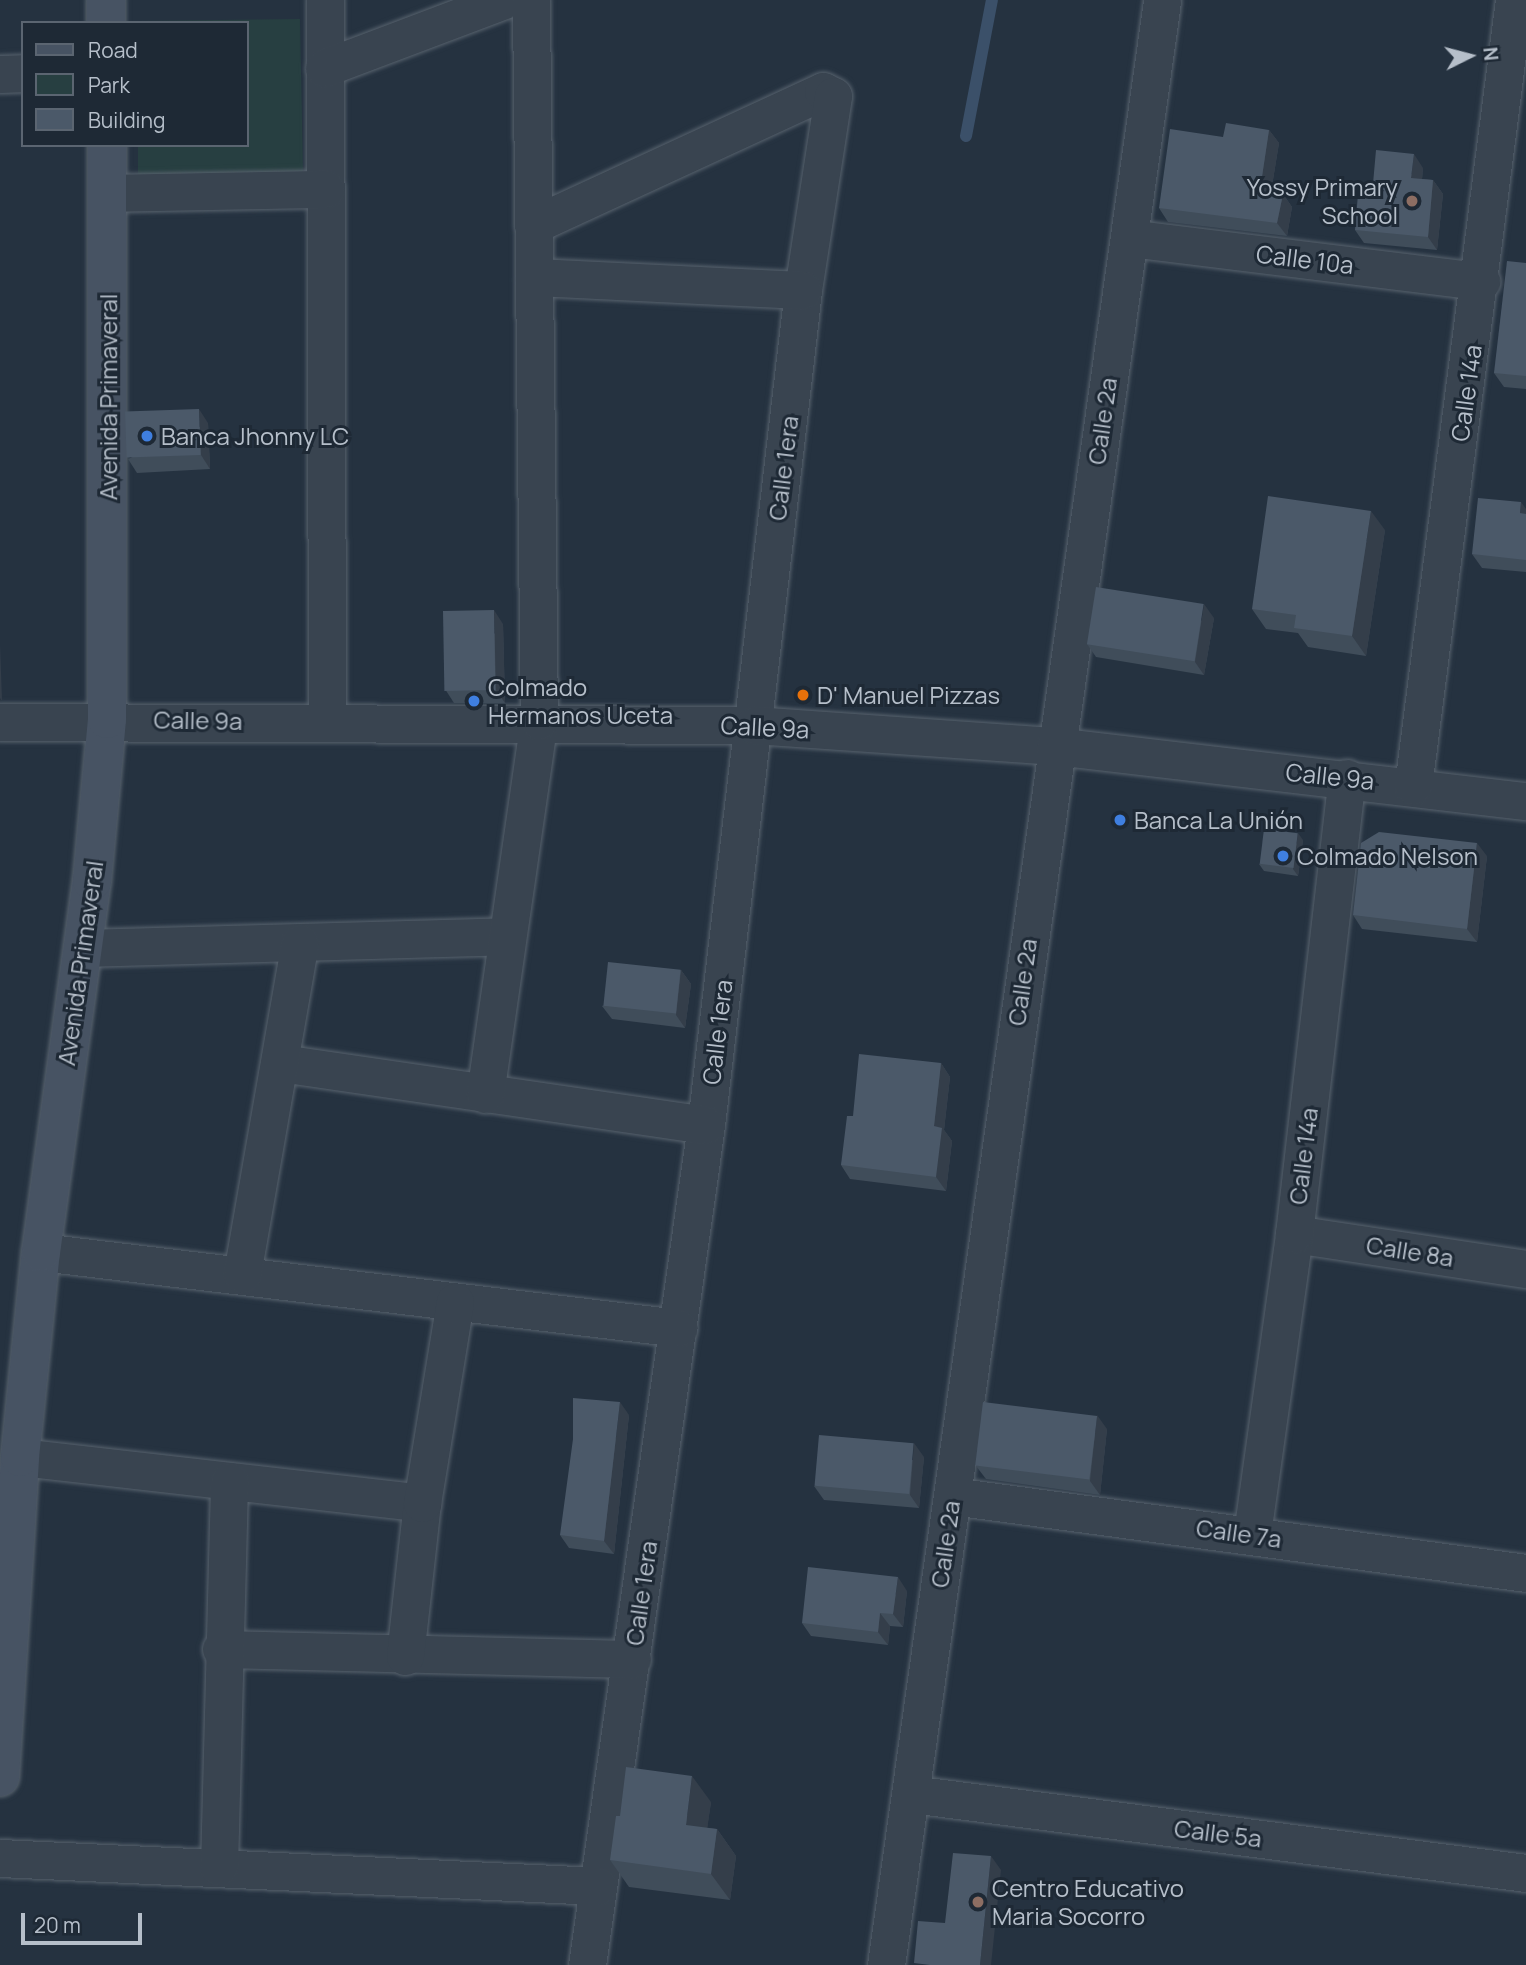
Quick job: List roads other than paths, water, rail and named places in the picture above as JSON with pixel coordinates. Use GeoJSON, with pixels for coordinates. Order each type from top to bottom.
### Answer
{"type":"FeatureCollection","features":[{"type":"Feature","properties":{"kind":"street"},"geometry":{"type":"LineString","coordinates":[[106,0],[106,21]]}},
{"type":"Feature","properties":{"kind":"street"},"geometry":{"type":"LineString","coordinates":[[325,0],[327,722]]}},
{"type":"Feature","properties":{"kind":"street"},"geometry":{"type":"LineString","coordinates":[[324,68],[504,0]]}},
{"type":"Feature","properties":{"kind":"street"},"geometry":{"type":"LineString","coordinates":[[485,1094],[539,721],[531,0]]}},
{"type":"Feature","properties":{"kind":"street","name":"Calle 2a"},"geometry":{"type":"LineString","coordinates":[[887,1965],[1055,746],[1162,0]]}},
{"type":"Feature","properties":{"kind":"street","name":"Calle 14a"},"geometry":{"type":"LineString","coordinates":[[1413,786],[1481,281],[1514,0]]}},
{"type":"Feature","properties":{"kind":"street"},"geometry":{"type":"LineString","coordinates":[[0,74],[21,73]]}},
{"type":"Feature","properties":{"kind":"street","name":"Calle 1era"},"geometry":{"type":"LineString","coordinates":[[533,225],[822,91],[833,96],[803,290],[706,1125],[587,1965]]}},
{"type":"Feature","properties":{"kind":"street","name":"Avenida Primaveral"},"geometry":{"type":"LineString","coordinates":[[0,1777],[20,1457],[41,1252],[83,948],[107,719],[107,147]]}},
{"type":"Feature","properties":{"kind":"street"},"geometry":{"type":"LineString","coordinates":[[108,193],[326,190]]}},
{"type":"Feature","properties":{"kind":"street","name":"Calle 10a"},"geometry":{"type":"LineString","coordinates":[[1129,238],[1481,281]]}},
{"type":"Feature","properties":{"kind":"street"},"geometry":{"type":"LineString","coordinates":[[534,277],[803,290]]}},
{"type":"Feature","properties":{"kind":"street","name":"Calle 9a"},"geometry":{"type":"LineString","coordinates":[[0,722],[107,719],[754,725],[1055,746],[1526,801]]}},
{"type":"Feature","properties":{"kind":"street","name":"Calle 14a"},"geometry":{"type":"LineString","coordinates":[[1252,1534],[1294,1234],[1347,778]]}},
{"type":"Feature","properties":{"kind":"street"},"geometry":{"type":"LineString","coordinates":[[83,948],[506,936]]}},
{"type":"Feature","properties":{"kind":"street"},"geometry":{"type":"LineString","coordinates":[[242,1274],[300,943]]}},
{"type":"Feature","properties":{"kind":"street"},"geometry":{"type":"LineString","coordinates":[[281,1063],[706,1125]]}},
{"type":"Feature","properties":{"kind":"street","name":"Calle 8a"},"geometry":{"type":"LineString","coordinates":[[1294,1234],[1526,1269]]}},
{"type":"Feature","properties":{"kind":"street"},"geometry":{"type":"LineString","coordinates":[[41,1252],[678,1328]]}},
{"type":"Feature","properties":{"kind":"street"},"geometry":{"type":"LineString","coordinates":[[405,1656],[422,1503],[455,1302]]}},
{"type":"Feature","properties":{"kind":"street"},"geometry":{"type":"LineString","coordinates":[[20,1457],[422,1503]]}},
{"type":"Feature","properties":{"kind":"street"},"geometry":{"type":"LineString","coordinates":[[219,1867],[221,1649],[229,1481]]}},
{"type":"Feature","properties":{"kind":"street","name":"Calle 7a"},"geometry":{"type":"LineString","coordinates":[[952,1496],[1252,1534],[1526,1573]]}},
{"type":"Feature","properties":{"kind":"street"},"geometry":{"type":"LineString","coordinates":[[221,1649],[405,1656],[632,1659]]}},
{"type":"Feature","properties":{"kind":"street","name":"Calle 5a"},"geometry":{"type":"LineString","coordinates":[[911,1794],[1526,1873]]}},
{"type":"Feature","properties":{"kind":"street"},"geometry":{"type":"LineString","coordinates":[[0,1858],[598,1886]]}},
{"type":"Feature","properties":{"kind":"waterway"},"geometry":{"type":"LineString","coordinates":[[966,136],[992,0]]}},
{"type":"Feature","properties":{"kind":"place","name":"Yossy Primary School"},"geometry":{"type":"Point","coordinates":[1412,201]}},
{"type":"Feature","properties":{"kind":"place","name":"Banca Jhonny LC"},"geometry":{"type":"Point","coordinates":[147,436]}},
{"type":"Feature","properties":{"kind":"place","name":"D' Manuel Pizzas"},"geometry":{"type":"Point","coordinates":[803,695]}},
{"type":"Feature","properties":{"kind":"place","name":"Colmado Hermanos Uceta"},"geometry":{"type":"Point","coordinates":[474,701]}},
{"type":"Feature","properties":{"kind":"place","name":"Banca La Unión"},"geometry":{"type":"Point","coordinates":[1120,820]}},
{"type":"Feature","properties":{"kind":"place","name":"Colmado Nelson"},"geometry":{"type":"Point","coordinates":[1283,856]}},
{"type":"Feature","properties":{"kind":"place","name":"Centro Educativo Maria Socorro"},"geometry":{"type":"Point","coordinates":[978,1902]}}]}
